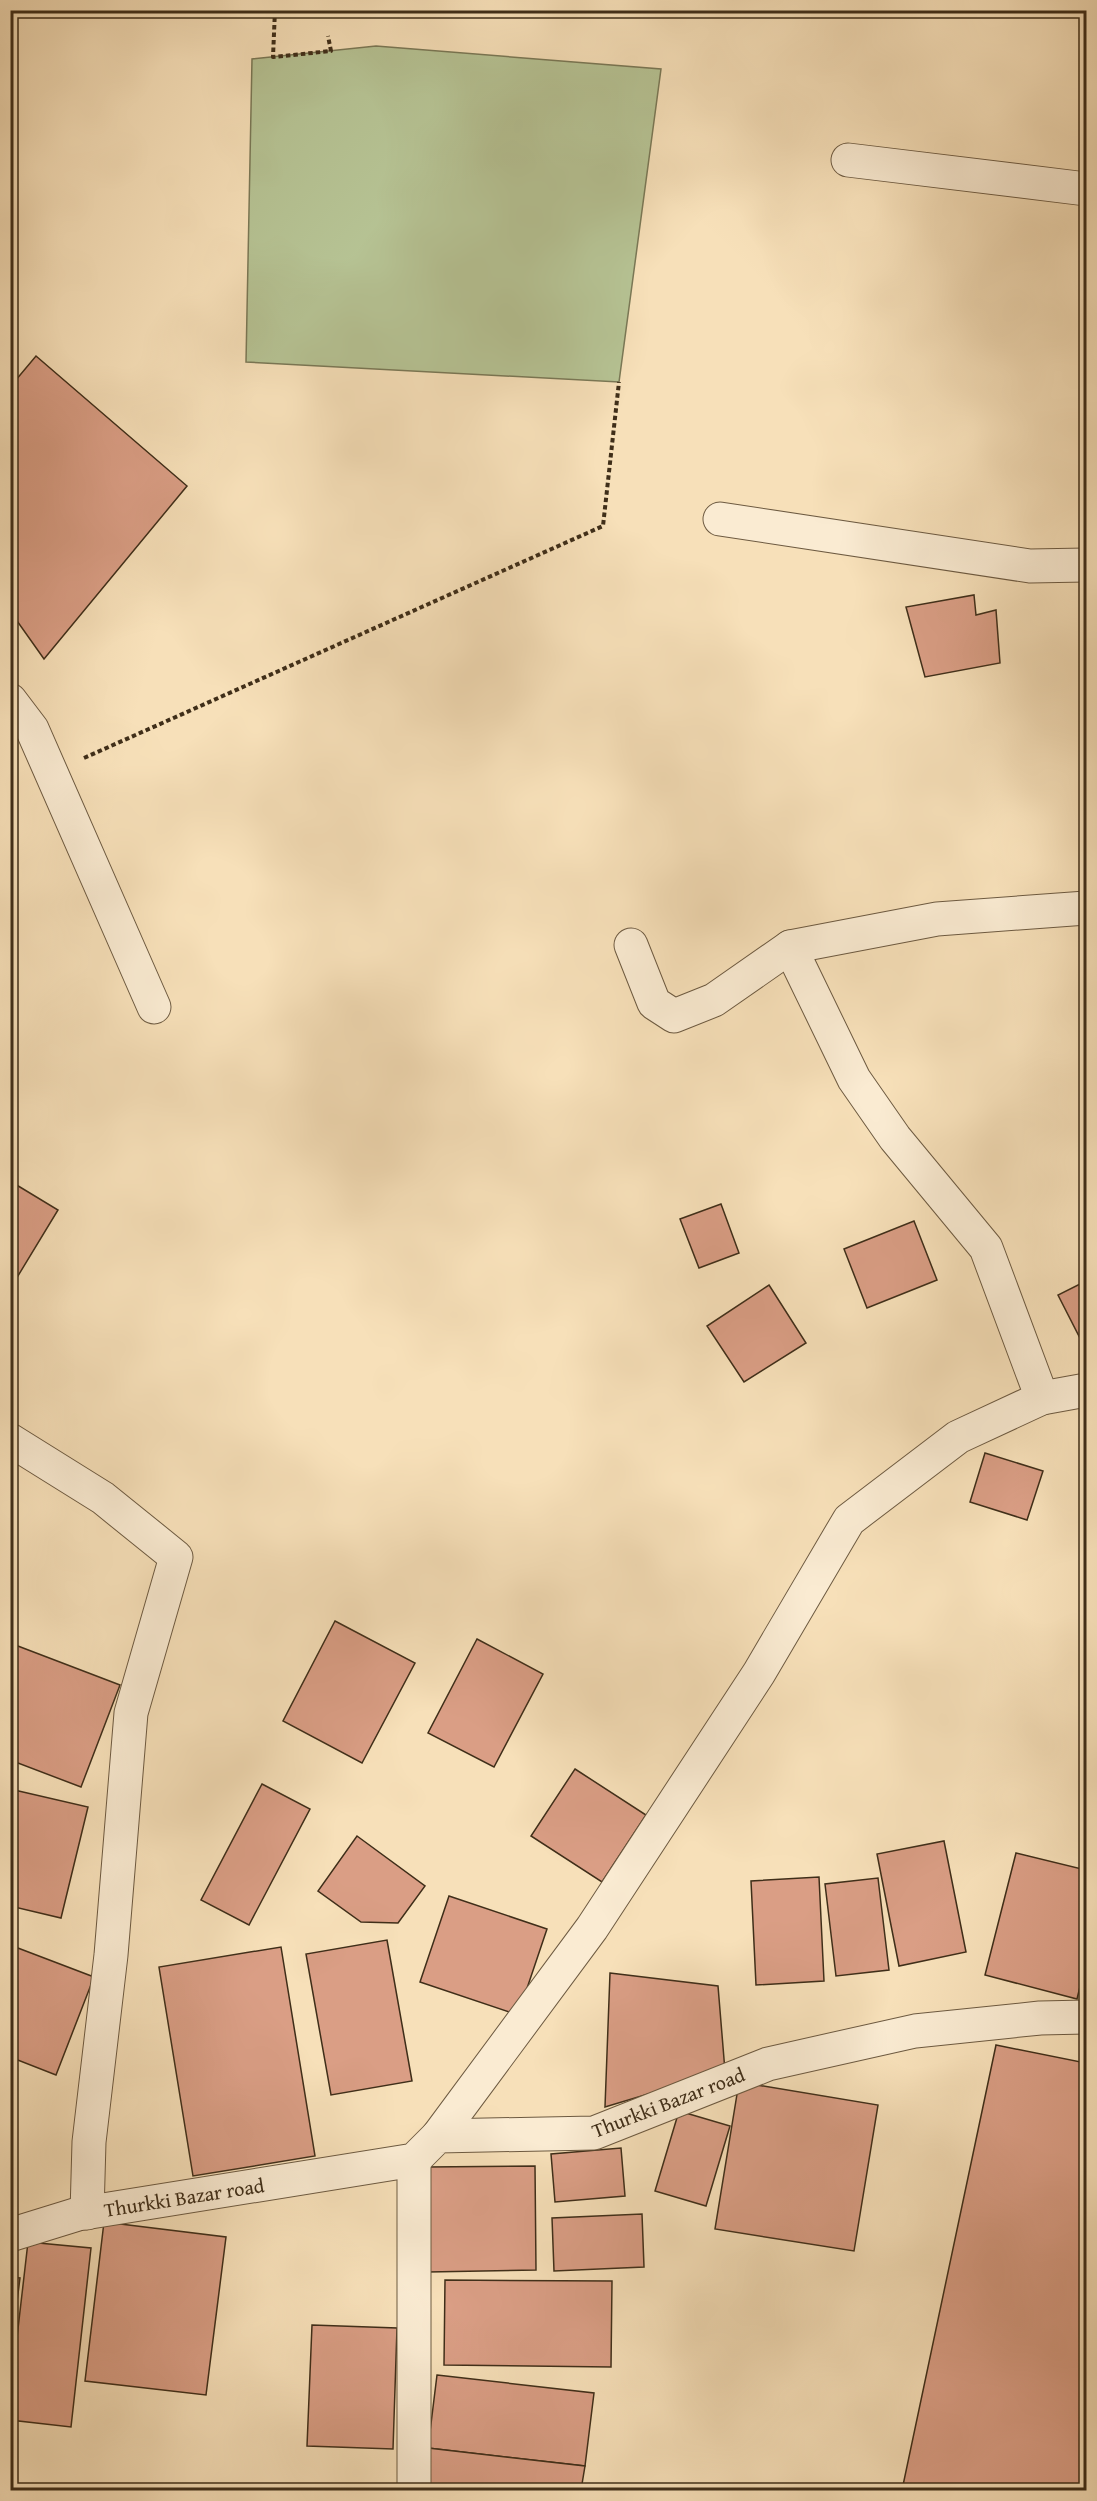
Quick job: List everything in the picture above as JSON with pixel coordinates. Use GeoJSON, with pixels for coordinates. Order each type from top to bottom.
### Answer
{"type":"FeatureCollection","features":[{"type":"Feature","properties":{"kind":"street"},"geometry":{"type":"LineString","coordinates":[[848,160],[1086,189]]}},
{"type":"Feature","properties":{"kind":"street"},"geometry":{"type":"LineString","coordinates":[[720,519],[1030,566],[1086,565]]}},
{"type":"Feature","properties":{"kind":"street"},"geometry":{"type":"LineString","coordinates":[[10,700],[32,729],[154,1007]]}},
{"type":"Feature","properties":{"kind":"street"},"geometry":{"type":"LineString","coordinates":[[631,945],[654,1003],[674,1016],[714,1000],[789,947],[937,920],[1086,908]]}},
{"type":"Feature","properties":{"kind":"street"},"geometry":{"type":"LineString","coordinates":[[789,947],[854,1079],[895,1138],[986,1248],[1042,1398]]}},
{"type":"Feature","properties":{"kind":"street"},"geometry":{"type":"LineString","coordinates":[[414,2490],[414,2160],[438,2136],[592,1928],[759,1673],[849,1520],[958,1437],[1042,1398],[1086,1390]]}},
{"type":"Feature","properties":{"kind":"street"},"geometry":{"type":"LineString","coordinates":[[10,1440],[103,1498],[176,1557],[131,1713],[111,1955],[89,2142],[87,2213]]}},
{"type":"Feature","properties":{"kind":"street","name":"Thurkki Bazar road"},"geometry":{"type":"LineString","coordinates":[[438,2136],[594,2133],[768,2064],[915,2031],[1040,2018],[1086,2017]]}},
{"type":"Feature","properties":{"kind":"street","name":"Thurkki Bazar road"},"geometry":{"type":"LineString","coordinates":[[10,2235],[87,2213],[414,2160]]}},
{"type":"Feature","properties":{"kind":"path"},"geometry":{"type":"LineString","coordinates":[[275,10],[273,57],[331,51],[328,36]]}},
{"type":"Feature","properties":{"kind":"path"},"geometry":{"type":"LineString","coordinates":[[51,773],[603,526],[619,382]]}},
{"type":"Feature","properties":{"kind":"green space"},"geometry":{"type":"Polygon","coordinates":[[[376,46],[661,69],[619,382],[246,362],[252,59],[376,46]]]}},
{"type":"Feature","properties":{"kind":"building"},"geometry":{"type":"Polygon","coordinates":[[[36,356],[187,486],[44,659],[10,611],[10,387],[36,356]]]}},
{"type":"Feature","properties":{"kind":"building"},"geometry":{"type":"Polygon","coordinates":[[[974,595],[976,615],[996,610],[1000,663],[925,677],[906,607],[974,595]]]}},
{"type":"Feature","properties":{"kind":"building"},"geometry":{"type":"Polygon","coordinates":[[[10,1181],[58,1210],[10,1289],[10,1181]]]}},
{"type":"Feature","properties":{"kind":"building"},"geometry":{"type":"Polygon","coordinates":[[[721,1204],[739,1253],[699,1268],[680,1219],[721,1204]]]}},
{"type":"Feature","properties":{"kind":"building"},"geometry":{"type":"Polygon","coordinates":[[[914,1221],[937,1280],[867,1308],[844,1249],[914,1221]]]}},
{"type":"Feature","properties":{"kind":"building"},"geometry":{"type":"Polygon","coordinates":[[[1086,1281],[1086,1345],[1084,1346],[1058,1295],[1086,1281]]]}},
{"type":"Feature","properties":{"kind":"building"},"geometry":{"type":"Polygon","coordinates":[[[769,1285],[806,1343],[744,1382],[707,1326],[769,1285]]]}},
{"type":"Feature","properties":{"kind":"building"},"geometry":{"type":"Polygon","coordinates":[[[985,1453],[1043,1471],[1027,1520],[970,1502],[985,1453]]]}},
{"type":"Feature","properties":{"kind":"building"},"geometry":{"type":"Polygon","coordinates":[[[335,1621],[415,1663],[362,1763],[283,1721],[335,1621]]]}},
{"type":"Feature","properties":{"kind":"building"},"geometry":{"type":"Polygon","coordinates":[[[477,1639],[543,1674],[494,1767],[428,1733],[477,1639]]]}},
{"type":"Feature","properties":{"kind":"building"},"geometry":{"type":"Polygon","coordinates":[[[10,1643],[120,1685],[81,1787],[10,1760],[10,1643]]]}},
{"type":"Feature","properties":{"kind":"building"},"geometry":{"type":"Polygon","coordinates":[[[575,1769],[646,1815],[602,1882],[531,1836],[575,1769]]]}},
{"type":"Feature","properties":{"kind":"building"},"geometry":{"type":"Polygon","coordinates":[[[262,1784],[310,1809],[249,1925],[201,1900],[262,1784]]]}},
{"type":"Feature","properties":{"kind":"building"},"geometry":{"type":"Polygon","coordinates":[[[10,1789],[88,1807],[61,1918],[10,1906],[10,1789]]]}},
{"type":"Feature","properties":{"kind":"building"},"geometry":{"type":"Polygon","coordinates":[[[357,1836],[425,1886],[398,1923],[361,1922],[318,1891],[357,1836]]]}},
{"type":"Feature","properties":{"kind":"building"},"geometry":{"type":"Polygon","coordinates":[[[944,1841],[966,1952],[899,1966],[877,1854],[944,1841]]]}},
{"type":"Feature","properties":{"kind":"building"},"geometry":{"type":"Polygon","coordinates":[[[1016,1853],[1086,1870],[1086,1962],[1077,1999],[985,1975],[1016,1853]]]}},
{"type":"Feature","properties":{"kind":"building"},"geometry":{"type":"Polygon","coordinates":[[[819,1877],[824,1981],[756,1985],[751,1881],[819,1877]]]}},
{"type":"Feature","properties":{"kind":"building"},"geometry":{"type":"Polygon","coordinates":[[[878,1878],[889,1970],[836,1976],[825,1884],[878,1878]]]}},
{"type":"Feature","properties":{"kind":"building"},"geometry":{"type":"Polygon","coordinates":[[[449,1896],[547,1929],[518,2015],[420,1982],[449,1896]]]}},
{"type":"Feature","properties":{"kind":"building"},"geometry":{"type":"Polygon","coordinates":[[[387,1940],[412,2081],[331,2095],[306,1954],[387,1940]]]}},
{"type":"Feature","properties":{"kind":"building"},"geometry":{"type":"Polygon","coordinates":[[[10,1945],[94,1977],[56,2075],[10,2057],[10,1945]]]}},
{"type":"Feature","properties":{"kind":"building"},"geometry":{"type":"Polygon","coordinates":[[[281,1947],[315,2156],[193,2176],[159,1967],[281,1947]]]}},
{"type":"Feature","properties":{"kind":"building"},"geometry":{"type":"Polygon","coordinates":[[[610,1973],[718,1986],[725,2071],[605,2107],[610,1973]]]}},
{"type":"Feature","properties":{"kind":"building"},"geometry":{"type":"Polygon","coordinates":[[[996,2045],[1086,2063],[1086,2490],[902,2490],[996,2045]]]}},
{"type":"Feature","properties":{"kind":"building"},"geometry":{"type":"Polygon","coordinates":[[[739,2082],[878,2105],[854,2251],[715,2229],[739,2082]]]}},
{"type":"Feature","properties":{"kind":"building"},"geometry":{"type":"Polygon","coordinates":[[[679,2111],[730,2126],[706,2206],[655,2191],[679,2111]]]}},
{"type":"Feature","properties":{"kind":"building"},"geometry":{"type":"Polygon","coordinates":[[[621,2148],[625,2196],[555,2202],[551,2154],[621,2148]]]}},
{"type":"Feature","properties":{"kind":"building"},"geometry":{"type":"Polygon","coordinates":[[[535,2166],[536,2270],[428,2272],[427,2167],[535,2166]]]}},
{"type":"Feature","properties":{"kind":"building"},"geometry":{"type":"Polygon","coordinates":[[[642,2214],[644,2267],[554,2271],[552,2218],[642,2214]]]}},
{"type":"Feature","properties":{"kind":"building"},"geometry":{"type":"Polygon","coordinates":[[[104,2222],[226,2237],[206,2395],[85,2381],[104,2222]]]}},
{"type":"Feature","properties":{"kind":"building"},"geometry":{"type":"Polygon","coordinates":[[[28,2242],[91,2248],[71,2427],[10,2420],[10,2398],[28,2242]]]}},
{"type":"Feature","properties":{"kind":"building"},"geometry":{"type":"Polygon","coordinates":[[[10,2277],[20,2278],[10,2356],[10,2277]]]}},
{"type":"Feature","properties":{"kind":"building"},"geometry":{"type":"Polygon","coordinates":[[[445,2280],[612,2281],[611,2367],[444,2365],[445,2280]]]}},
{"type":"Feature","properties":{"kind":"building"},"geometry":{"type":"Polygon","coordinates":[[[312,2325],[397,2328],[393,2449],[307,2446],[312,2325]]]}},
{"type":"Feature","properties":{"kind":"building"},"geometry":{"type":"Polygon","coordinates":[[[437,2375],[594,2393],[585,2466],[428,2448],[437,2375]]]}},
{"type":"Feature","properties":{"kind":"building"},"geometry":{"type":"Polygon","coordinates":[[[428,2448],[585,2466],[581,2490],[427,2490],[428,2448]]]}}]}
